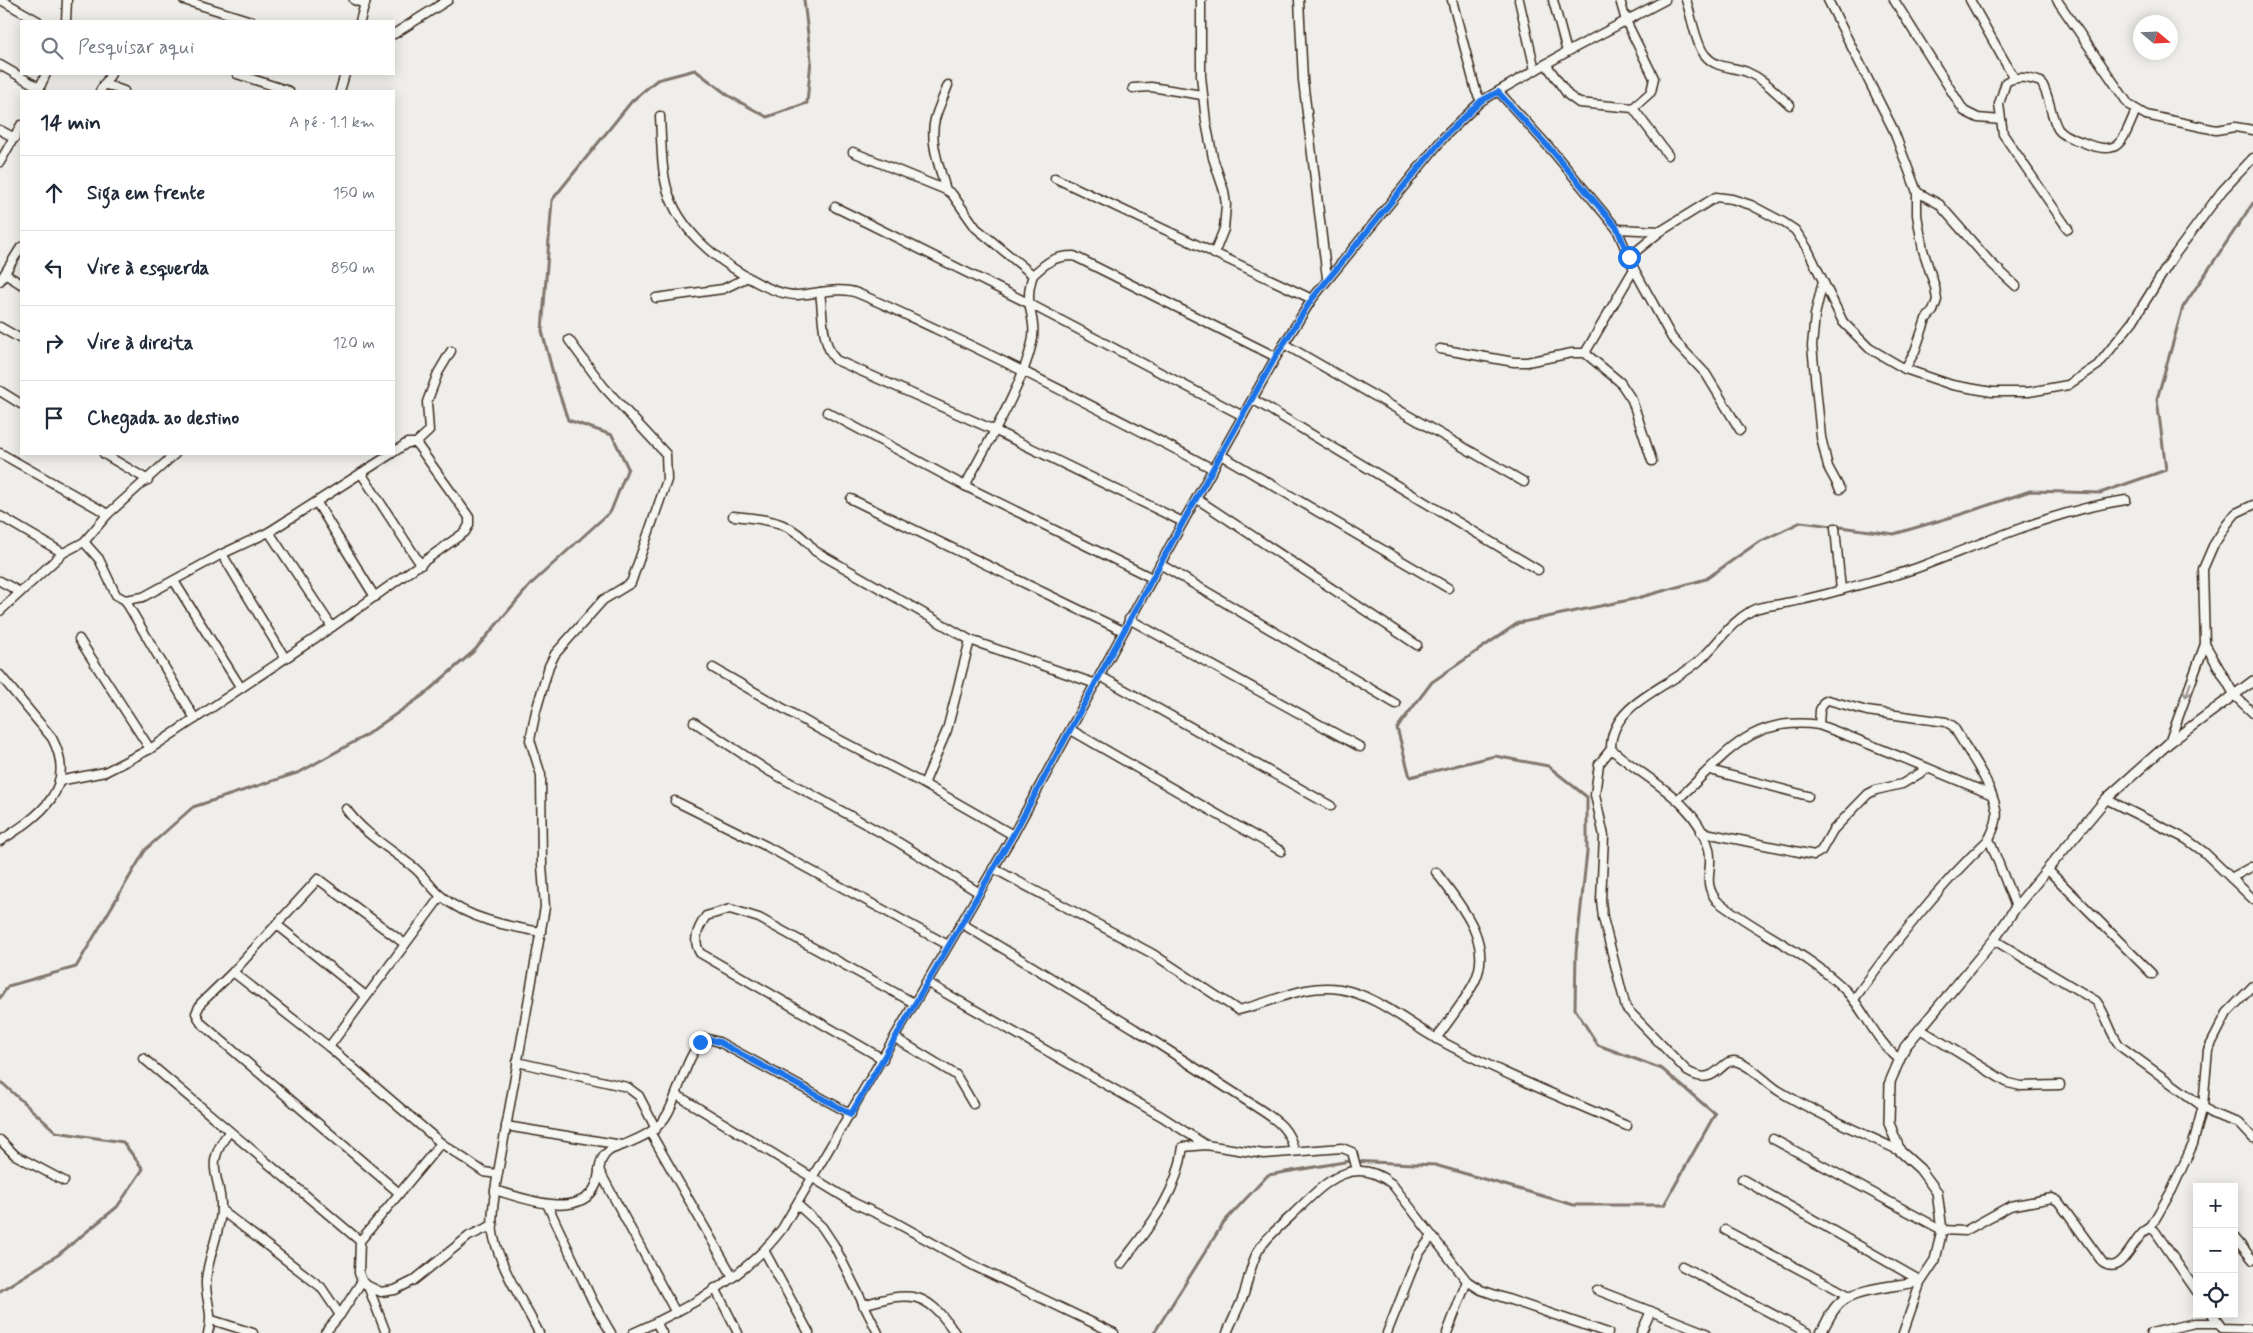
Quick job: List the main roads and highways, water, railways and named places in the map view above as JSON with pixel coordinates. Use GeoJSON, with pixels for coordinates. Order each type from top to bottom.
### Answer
{"type":"FeatureCollection","features":[{"type":"Feature","properties":{"kind":"waterway"},"geometry":{"type":"LineString","coordinates":[[0,998],[8,986],[76,967],[146,849],[193,807],[300,772],[363,737],[422,696],[474,651],[531,584],[611,511],[628,468],[612,435],[568,420],[555,381],[542,331],[552,200],[632,101],[657,80],[695,70],[729,96],[767,117],[807,103],[811,60],[804,0]]}},
{"type":"Feature","properties":{"kind":"waterway"},"geometry":{"type":"LineString","coordinates":[[1154,1333],[1224,1222],[1268,1175],[1350,1161],[1435,1165],[1574,1205],[1664,1205],[1715,1114],[1662,1069],[1598,1045],[1575,1009],[1576,953],[1587,852],[1587,797],[1548,766],[1495,756],[1410,777],[1397,728],[1432,682],[1518,623],[1634,599],[1706,579],[1757,543],[1801,522],[1894,534],[2030,491],[2100,493],[2166,470],[2157,399],[2183,307],[2253,203]]}},
{"type":"Feature","properties":{"kind":"waterway"},"geometry":{"type":"LineString","coordinates":[[0,1081],[56,1132],[123,1142],[143,1169],[117,1207],[58,1255],[0,1291]]}}]}
